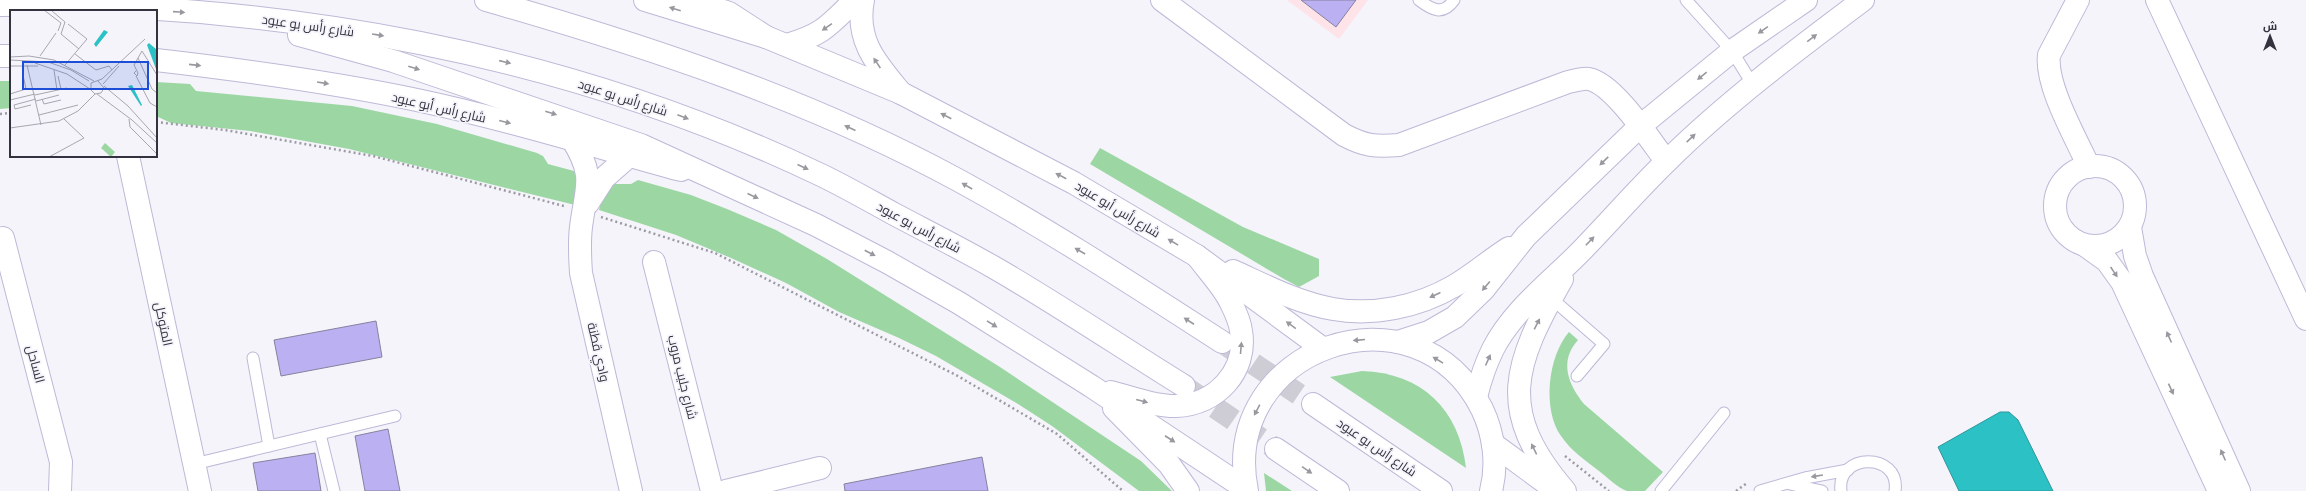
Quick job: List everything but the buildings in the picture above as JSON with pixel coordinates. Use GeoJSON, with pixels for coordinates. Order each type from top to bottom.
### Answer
{"type":"FeatureCollection","features":[{"type":"Feature","properties":{"kind":"main road"},"geometry":{"type":"LineString","coordinates":[[486,0],[621,40],[692,64],[814,112],[887,145],[956,179],[1081,251],[1222,342]]}},
{"type":"Feature","properties":{"kind":"main road"},"geometry":{"type":"LineString","coordinates":[[645,0],[766,37]]}},
{"type":"Feature","properties":{"kind":"main road","name":"شارع رأس أبو عبود"},"geometry":{"type":"LineString","coordinates":[[691,0],[724,7],[766,37],[901,93],[1074,183],[1197,256],[1322,348]]}},
{"type":"Feature","properties":{"kind":"main road"},"geometry":{"type":"LineString","coordinates":[[787,45],[808,38],[824,30],[855,0]]}},
{"type":"Feature","properties":{"kind":"main road","name":"شارع رأس أبو عبود"},"geometry":{"type":"LineString","coordinates":[[863,0],[860,23],[864,38],[880,68],[901,93]]}},
{"type":"Feature","properties":{"kind":"main road"},"geometry":{"type":"LineString","coordinates":[[1162,0],[1344,135],[1362,145],[1399,145],[1568,82],[1589,79],[1604,86],[1617,97],[1666,161]]}},
{"type":"Feature","properties":{"kind":"main road"},"geometry":{"type":"LineString","coordinates":[[1398,342],[1429,332],[1455,317],[1484,289],[1526,236],[1639,127],[1732,51],[1806,0]]}},
{"type":"Feature","properties":{"kind":"main road"},"geometry":{"type":"LineString","coordinates":[[1476,397],[1482,373],[1494,348],[1509,325],[1534,297],[1574,259],[1666,161],[1753,85],[1863,0]]}},
{"type":"Feature","properties":{"kind":"main road"},"geometry":{"type":"LineString","coordinates":[[2078,0],[2049,55],[2048,64],[2049,75],[2057,96],[2089,166]]}},
{"type":"Feature","properties":{"kind":"main road"},"geometry":{"type":"LineString","coordinates":[[2157,0],[2306,319]]}},
{"type":"Feature","properties":{"kind":"main road","name":"شارع رأس بو عبود"},"geometry":{"type":"LineString","coordinates":[[0,5],[93,6],[153,10]]}},
{"type":"Feature","properties":{"kind":"main road","name":"شارع رأس بو عبود"},"geometry":{"type":"LineString","coordinates":[[157,10],[228,15],[324,26],[413,41],[555,75],[618,93],[677,114],[748,142],[823,176],[996,268],[1184,386]]}},
{"type":"Feature","properties":{"kind":"main road"},"geometry":{"type":"LineString","coordinates":[[228,15],[393,61],[560,116],[641,145],[816,225],[887,262],[959,303],[1091,386],[1247,490]]}},
{"type":"Feature","properties":{"kind":"main road","name":"شارع رأس أبو عبود"},"geometry":{"type":"LineString","coordinates":[[157,60],[226,68],[327,83],[418,101],[572,139],[717,180]]}},
{"type":"Feature","properties":{"kind":"main road","name":"وادي قطنة"},"geometry":{"type":"LineString","coordinates":[[572,139],[582,154],[587,171],[589,188],[579,251],[581,273],[631,491]]}},
{"type":"Feature","properties":{"kind":"main road","name":"وادي قطنة"},"geometry":{"type":"LineString","coordinates":[[584,212],[594,191],[604,178],[628,156]]}},
{"type":"Feature","properties":{"kind":"main road","name":"المتوكل"},"geometry":{"type":"LineString","coordinates":[[128,157],[200,491]]}},
{"type":"Feature","properties":{"kind":"main road"},"geometry":{"type":"LineString","coordinates":[[2086,246],[2103,246],[2118,239],[2130,227],[2135,213],[2135,198],[2129,184],[2118,173],[2104,167],[2089,166],[2072,174],[2059,187],[2055,205],[2058,223],[2070,238],[2086,246],[2107,261],[2122,282],[2219,491]]}},
{"type":"Feature","properties":{"kind":"main road"},"geometry":{"type":"LineString","coordinates":[[2130,227],[2142,276],[2239,491]]}},
{"type":"Feature","properties":{"kind":"main road"},"geometry":{"type":"LineString","coordinates":[[1197,256],[1302,300],[1333,309],[1362,311],[1398,308],[1430,297],[1454,286],[1526,236]]}},
{"type":"Feature","properties":{"kind":"main road","name":"الساحل"},"geometry":{"type":"LineString","coordinates":[[3,238],[61,462],[60,491]]}},
{"type":"Feature","properties":{"kind":"main road"},"geometry":{"type":"LineString","coordinates":[[1091,386],[1162,405],[1178,406],[1192,404],[1210,397],[1223,388],[1232,378],[1240,358],[1241,332],[1230,301],[1197,256]]}},
{"type":"Feature","properties":{"kind":"main road"},"geometry":{"type":"LineString","coordinates":[[1565,491],[1536,454],[1523,422],[1520,404],[1520,382],[1525,352],[1531,336],[1574,259]]}},
{"type":"Feature","properties":{"kind":"main road","name":"شارع جليب مروب"},"geometry":{"type":"LineString","coordinates":[[654,262],[712,491]]}},
{"type":"Feature","properties":{"kind":"main road"},"geometry":{"type":"LineString","coordinates":[[1247,490],[1244,455],[1252,421],[1268,390],[1292,365],[1322,348],[1356,340],[1377,339],[1398,342],[1421,350],[1442,362],[1461,378],[1476,397],[1487,420],[1493,444],[1494,479],[1491,491]]}},
{"type":"Feature","properties":{"kind":"main road"},"geometry":{"type":"LineString","coordinates":[[1091,386],[1149,441],[1169,464],[1188,491]]}},
{"type":"Feature","properties":{"kind":"main road","name":"شارع رأس بو عبود"},"geometry":{"type":"LineString","coordinates":[[1313,404],[1441,491]]}},
{"type":"Feature","properties":{"kind":"main road"},"geometry":{"type":"LineString","coordinates":[[1493,444],[1557,491]]}},
{"type":"Feature","properties":{"kind":"main road"},"geometry":{"type":"LineString","coordinates":[[1276,449],[1338,491]]}},
{"type":"Feature","properties":{"kind":"main road"},"geometry":{"type":"LineString","coordinates":[[726,491],[820,468]]}},
{"type":"Feature","properties":{"kind":"lane"},"geometry":{"type":"LineString","coordinates":[[1419,0],[1431,9],[1438,11],[1445,9],[1454,0]]}},
{"type":"Feature","properties":{"kind":"lane"},"geometry":{"type":"LineString","coordinates":[[1686,0],[1732,51],[1753,85]]}},
{"type":"Feature","properties":{"kind":"lane"},"geometry":{"type":"LineString","coordinates":[[1551,298],[1604,344],[1576,376]]}},
{"type":"Feature","properties":{"kind":"lane"},"geometry":{"type":"LineString","coordinates":[[253,358],[270,446]]}},
{"type":"Feature","properties":{"kind":"lane"},"geometry":{"type":"LineString","coordinates":[[1661,491],[1724,413]]}},
{"type":"Feature","properties":{"kind":"lane"},"geometry":{"type":"LineString","coordinates":[[194,464],[395,416]]}},
{"type":"Feature","properties":{"kind":"lane"},"geometry":{"type":"LineString","coordinates":[[320,434],[334,491]]}},
{"type":"Feature","properties":{"kind":"lane"},"geometry":{"type":"LineString","coordinates":[[1842,491],[1843,478],[1848,470],[1855,464],[1874,461],[1889,470],[1894,478],[1896,490]]}},
{"type":"Feature","properties":{"kind":"lane"},"geometry":{"type":"LineString","coordinates":[[1760,491],[1805,478],[1848,470]]}},
{"type":"Feature","properties":{"kind":"lane"},"geometry":{"type":"LineString","coordinates":[[1787,484],[1822,491]]}},
{"type":"Feature","properties":{"kind":"path"},"geometry":{"type":"LineString","coordinates":[[0,114],[10,113]]}},
{"type":"Feature","properties":{"kind":"path"},"geometry":{"type":"LineString","coordinates":[[1560,452],[1609,491]]}},
{"type":"Feature","properties":{"kind":"shaded area"},"geometry":{"type":"Polygon","coordinates":[[[1287,0],[1368,0],[1339,39],[1287,0]]]}},
{"type":"Feature","properties":{"kind":"green space"},"geometry":{"type":"Polygon","coordinates":[[[0,81],[10,81],[10,108],[0,109],[0,81]]]}},
{"type":"Feature","properties":{"kind":"green space"},"geometry":{"type":"Polygon","coordinates":[[[157,82],[190,84],[196,91],[352,106],[437,124],[537,153],[543,156],[548,164],[574,171],[578,180],[575,205],[349,149],[250,131],[171,123],[157,116],[157,82]]]}},
{"type":"Feature","properties":{"kind":"green space"},"geometry":{"type":"Polygon","coordinates":[[[1100,148],[1243,227],[1319,259],[1319,276],[1299,287],[1284,279],[1090,164],[1100,148]]]}},
{"type":"Feature","properties":{"kind":"green space"},"geometry":{"type":"Polygon","coordinates":[[[638,180],[691,195],[727,209],[776,230],[827,259],[1000,367],[1141,461],[1172,491],[1139,491],[1052,426],[1018,404],[936,356],[839,312],[786,283],[731,258],[676,235],[599,210],[601,201],[614,184],[631,184],[638,180]]]}},
{"type":"Feature","properties":{"kind":"green space"},"geometry":{"type":"Polygon","coordinates":[[[1569,332],[1578,340],[1572,348],[1567,364],[1570,380],[1578,396],[1584,404],[1663,472],[1645,491],[1627,491],[1616,485],[1574,451],[1561,436],[1555,425],[1551,412],[1550,398],[1552,368],[1562,342],[1569,332]]]}},
{"type":"Feature","properties":{"kind":"green space"},"geometry":{"type":"Polygon","coordinates":[[[1362,371],[1383,373],[1403,379],[1419,387],[1434,398],[1446,412],[1455,428],[1462,447],[1466,468],[1330,377],[1362,371]]]}},
{"type":"Feature","properties":{"kind":"green space"},"geometry":{"type":"Polygon","coordinates":[[[1264,473],[1292,491],[1266,491],[1264,473]]]}},
{"type":"Feature","properties":{"kind":"water"},"geometry":{"type":"Polygon","coordinates":[[[2000,412],[2009,412],[2018,420],[2053,491],[1959,491],[1938,447],[2000,412]]]}},
{"type":"Feature","properties":{"kind":"tunnel"},"geometry":{"type":"LineString","coordinates":[[1226,345],[1313,404]]}},
{"type":"Feature","properties":{"kind":"tunnel"},"geometry":{"type":"LineString","coordinates":[[1188,389],[1276,449]]}}]}
